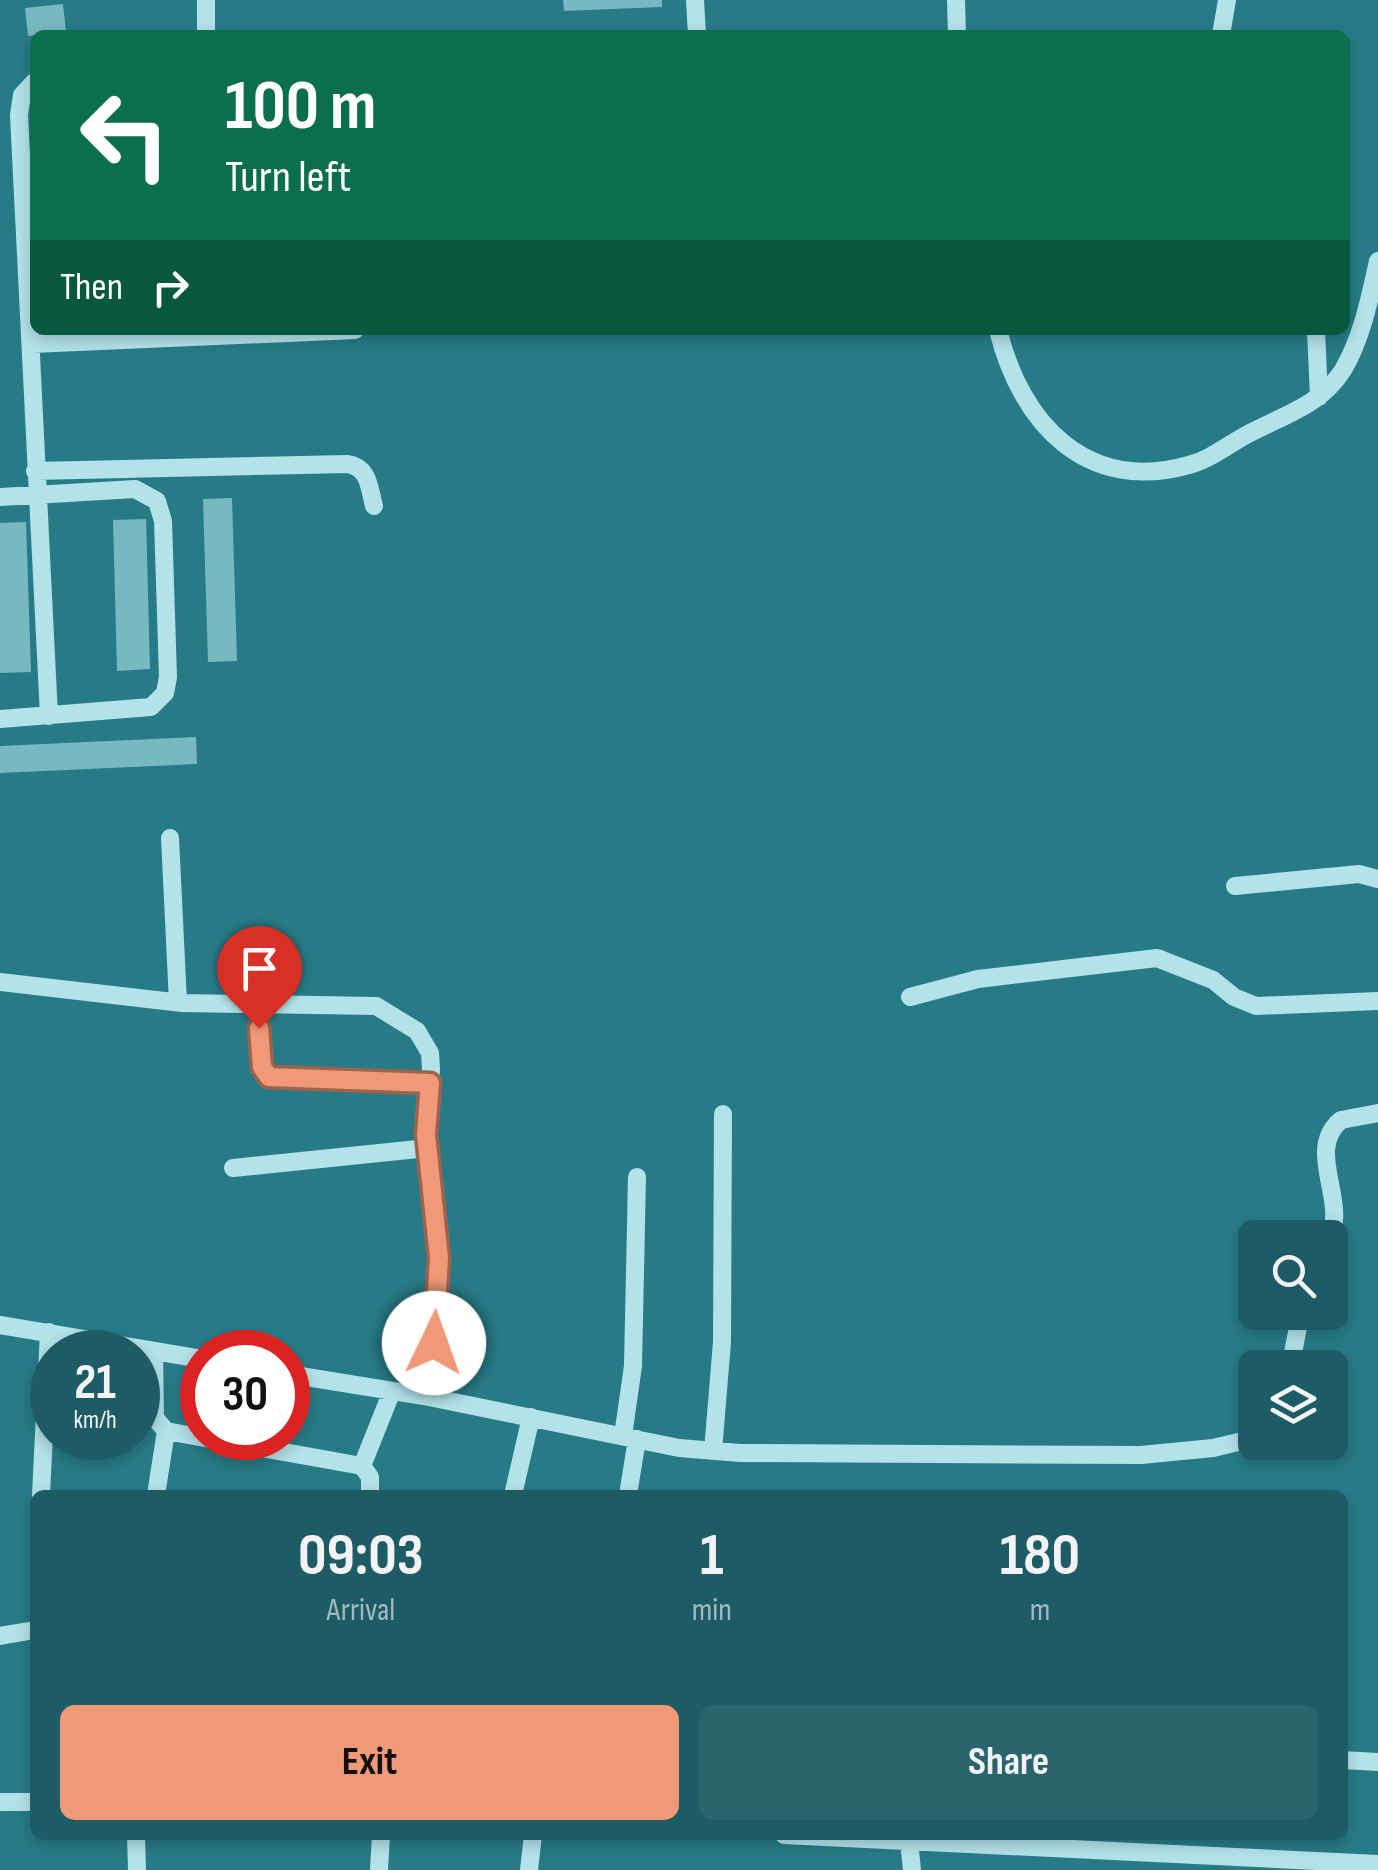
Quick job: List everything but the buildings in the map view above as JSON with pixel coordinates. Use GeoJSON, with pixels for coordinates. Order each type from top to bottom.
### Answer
{"type":"FeatureCollection","features":[{"type":"Feature","properties":{"kind":"street"},"geometry":{"type":"LineString","coordinates":[[206,0],[206,30]]}},
{"type":"Feature","properties":{"kind":"street"},"geometry":{"type":"LineString","coordinates":[[695,0],[697,30]]}},
{"type":"Feature","properties":{"kind":"street"},"geometry":{"type":"LineString","coordinates":[[956,0],[957,30]]}},
{"type":"Feature","properties":{"kind":"street"},"geometry":{"type":"LineString","coordinates":[[1222,30],[1227,0]]}},
{"type":"Feature","properties":{"kind":"street"},"geometry":{"type":"LineString","coordinates":[[30,86],[22,95],[18,115],[30,311]]}},
{"type":"Feature","properties":{"kind":"street"},"geometry":{"type":"LineString","coordinates":[[1000,335],[1015,386],[1044,426],[1082,456],[1120,471],[1188,466],[1292,416],[1319,397],[1350,354],[1378,261]]}},
{"type":"Feature","properties":{"kind":"street"},"geometry":{"type":"LineString","coordinates":[[31,335],[35,495],[49,716]]}},
{"type":"Feature","properties":{"kind":"street"},"geometry":{"type":"LineString","coordinates":[[32,344],[124,335]]}},
{"type":"Feature","properties":{"kind":"street"},"geometry":{"type":"LineString","coordinates":[[1316,335],[1319,397]]}},
{"type":"Feature","properties":{"kind":"street"},"geometry":{"type":"LineString","coordinates":[[35,471],[356,465],[366,475],[374,506]]}},
{"type":"Feature","properties":{"kind":"street"},"geometry":{"type":"LineString","coordinates":[[0,497],[135,489],[158,502],[163,521],[166,693],[151,707],[0,719]]}},
{"type":"Feature","properties":{"kind":"street"},"geometry":{"type":"LineString","coordinates":[[170,838],[178,1002]]}},
{"type":"Feature","properties":{"kind":"street"},"geometry":{"type":"LineString","coordinates":[[1235,886],[1359,874],[1378,879]]}},
{"type":"Feature","properties":{"kind":"street"},"geometry":{"type":"LineString","coordinates":[[910,997],[995,976],[1157,958],[1213,980],[1234,997],[1256,1006],[1378,1001]]}},
{"type":"Feature","properties":{"kind":"street"},"geometry":{"type":"LineString","coordinates":[[0,982],[178,1002],[376,1006],[418,1031],[430,1053],[428,1148],[439,1258],[434,1343],[424,1396]]}},
{"type":"Feature","properties":{"kind":"street"},"geometry":{"type":"LineString","coordinates":[[259,1004],[259,1052],[269,1077],[430,1083]]}},
{"type":"Feature","properties":{"kind":"street"},"geometry":{"type":"LineString","coordinates":[[1333,1220],[1336,1198],[1325,1156],[1326,1139],[1341,1120],[1378,1113]]}},
{"type":"Feature","properties":{"kind":"street"},"geometry":{"type":"LineString","coordinates":[[713,1451],[722,1342],[722,1114]]}},
{"type":"Feature","properties":{"kind":"street"},"geometry":{"type":"LineString","coordinates":[[233,1168],[428,1148]]}},
{"type":"Feature","properties":{"kind":"street"},"geometry":{"type":"LineString","coordinates":[[628,1490],[637,1178]]}},
{"type":"Feature","properties":{"kind":"street"},"geometry":{"type":"LineString","coordinates":[[0,1324],[37,1330]]}},
{"type":"Feature","properties":{"kind":"street"},"geometry":{"type":"LineString","coordinates":[[310,1378],[713,1451],[1141,1455],[1238,1442]]}},
{"type":"Feature","properties":{"kind":"street"},"geometry":{"type":"LineString","coordinates":[[362,1466],[392,1391]]}},
{"type":"Feature","properties":{"kind":"street"},"geometry":{"type":"LineString","coordinates":[[514,1490],[531,1417]]}},
{"type":"Feature","properties":{"kind":"street"},"geometry":{"type":"LineString","coordinates":[[160,1424],[166,1431],[362,1466],[370,1476],[370,1490]]}},
{"type":"Feature","properties":{"kind":"street"},"geometry":{"type":"LineString","coordinates":[[157,1490],[166,1431]]}},
{"type":"Feature","properties":{"kind":"street"},"geometry":{"type":"LineString","coordinates":[[40,1490],[42,1460]]}},
{"type":"Feature","properties":{"kind":"street"},"geometry":{"type":"LineString","coordinates":[[0,1636],[30,1631]]}},
{"type":"Feature","properties":{"kind":"street"},"geometry":{"type":"LineString","coordinates":[[1348,1760],[1378,1762]]}},
{"type":"Feature","properties":{"kind":"street"},"geometry":{"type":"LineString","coordinates":[[0,1802],[30,1802]]}},
{"type":"Feature","properties":{"kind":"street"},"geometry":{"type":"LineString","coordinates":[[136,1840],[137,1870]]}},
{"type":"Feature","properties":{"kind":"street"},"geometry":{"type":"LineString","coordinates":[[379,1870],[381,1840]]}},
{"type":"Feature","properties":{"kind":"street"},"geometry":{"type":"LineString","coordinates":[[528,1870],[531,1840]]}},
{"type":"Feature","properties":{"kind":"street"},"geometry":{"type":"LineString","coordinates":[[888,1840],[1307,1865],[1378,1864]]}},
{"type":"Feature","properties":{"kind":"street"},"geometry":{"type":"LineString","coordinates":[[909,1841],[912,1870]]}},
{"type":"Feature","properties":{"kind":"route"},"geometry":{"type":"LineString","coordinates":[[259,1028],[262,1067],[269,1077],[430,1083],[426,1134],[439,1258],[434,1343]]}}]}
